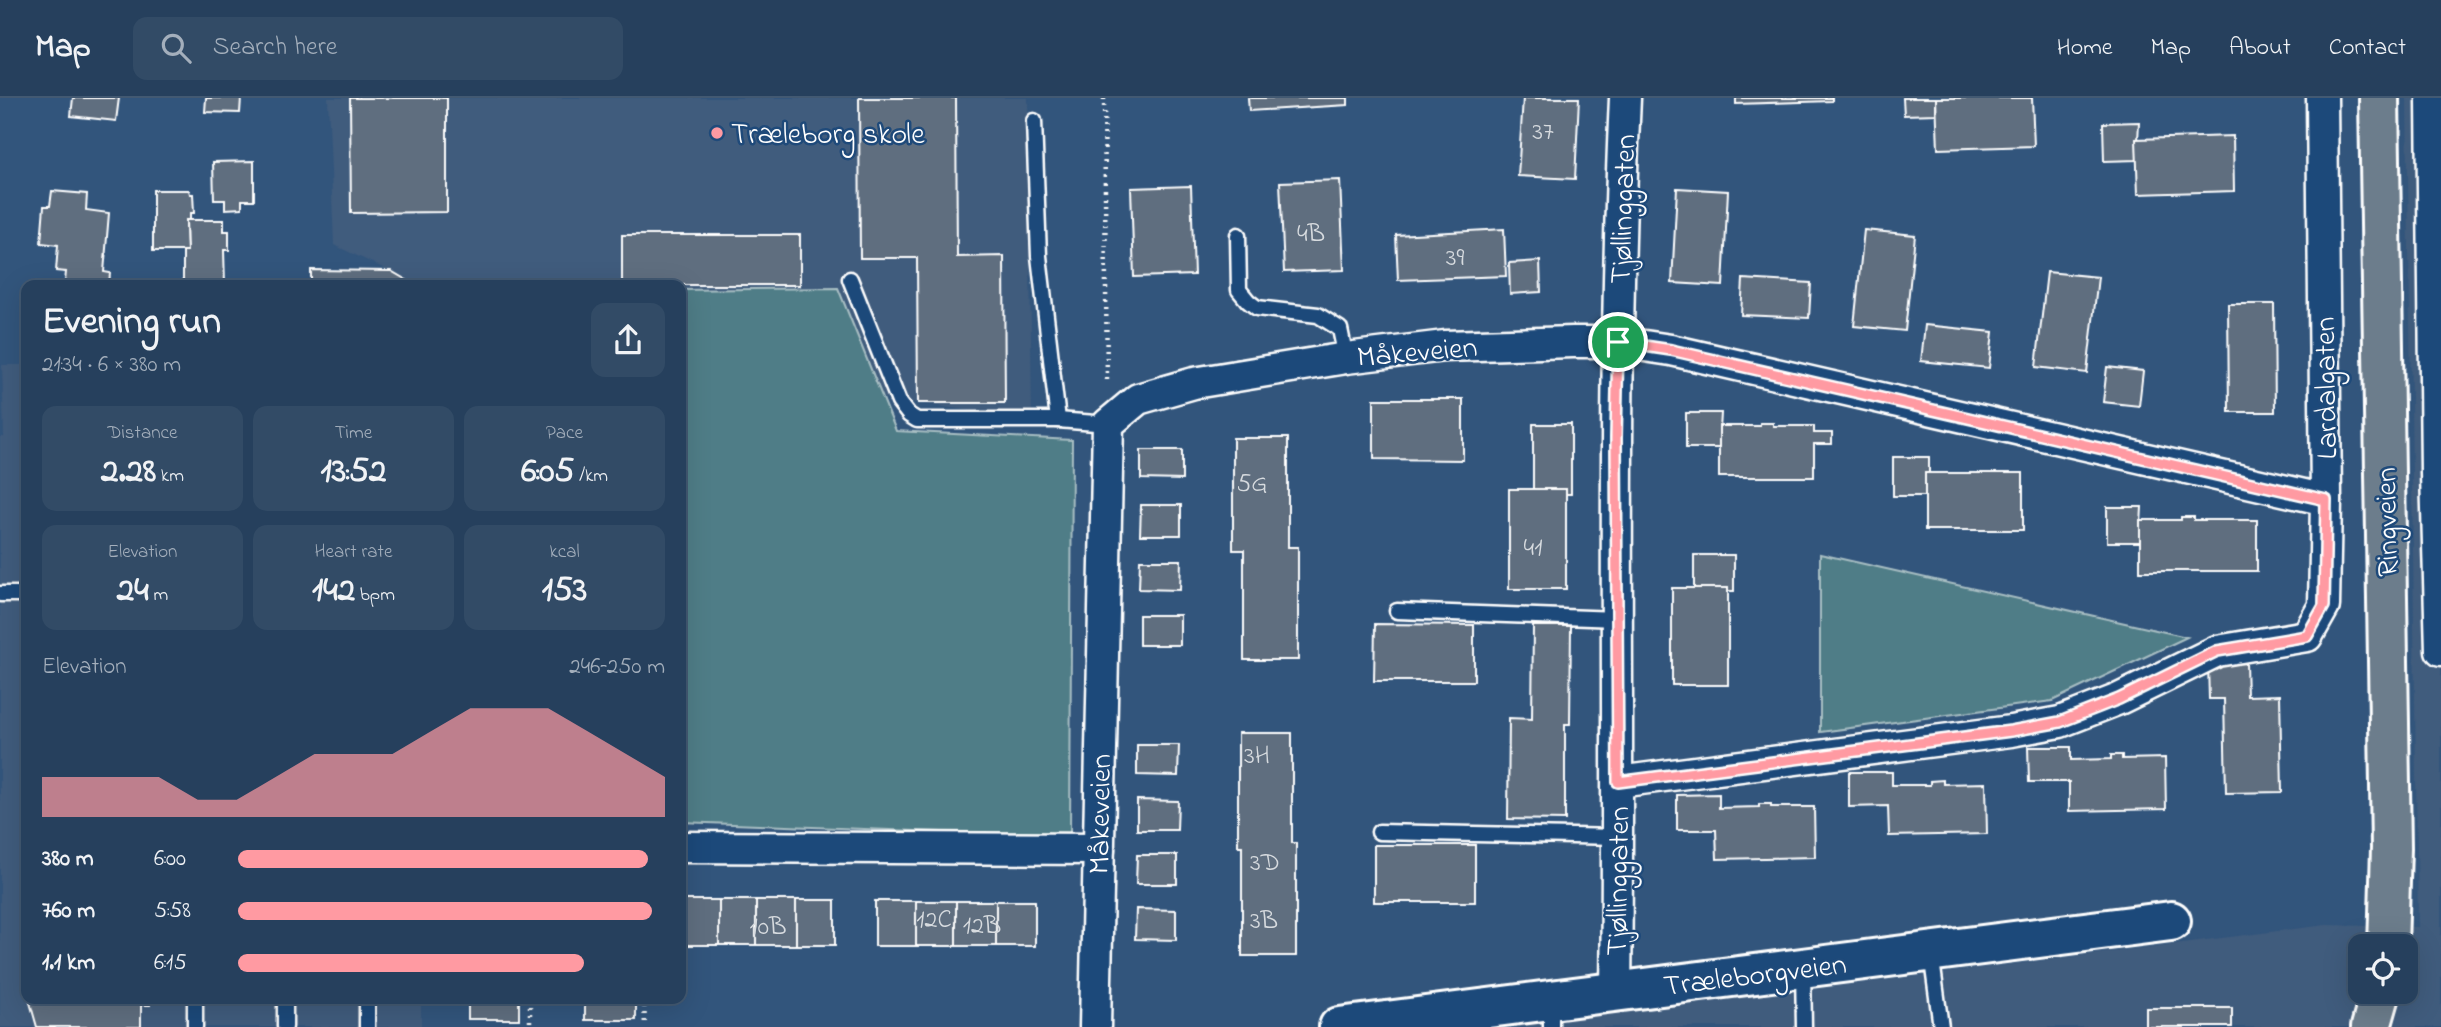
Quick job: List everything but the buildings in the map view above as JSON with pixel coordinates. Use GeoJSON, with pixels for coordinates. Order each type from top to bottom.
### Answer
{"type":"FeatureCollection","features":[{"type":"Feature","properties":{"kind":"main road","name":"Ringveien"},"geometry":{"type":"LineString","coordinates":[[2379,98],[2391,848],[2388,934]]}},
{"type":"Feature","properties":{"kind":"main road"},"geometry":{"type":"LineString","coordinates":[[2371,1027],[2378,1004]]}},
{"type":"Feature","properties":{"kind":"main road"},"geometry":{"type":"LineString","coordinates":[[2392,1004],[2395,1027]]}},
{"type":"Feature","properties":{"kind":"street","name":"Tjøllinggaten"},"geometry":{"type":"LineString","coordinates":[[1616,992],[1616,438],[1625,98]]}},
{"type":"Feature","properties":{"kind":"street"},"geometry":{"type":"LineString","coordinates":[[2432,98],[2436,473],[2441,650]]}},
{"type":"Feature","properties":{"kind":"street","name":"Lardalgaten"},"geometry":{"type":"LineString","coordinates":[[1618,782],[2011,731],[2060,722],[2119,699],[2217,651],[2307,636],[2324,606],[2326,500],[2314,100]]}},
{"type":"Feature","properties":{"kind":"street","name":"Måkeveien"},"geometry":{"type":"LineString","coordinates":[[1095,1027],[1108,424],[1138,399],[1194,383],[1346,358],[1446,346],[1618,342],[1698,356],[2326,500]]}},
{"type":"Feature","properties":{"kind":"street"},"geometry":{"type":"LineString","coordinates":[[686,847],[1099,849]]}},
{"type":"Feature","properties":{"kind":"street","name":"Træleborgveien"},"geometry":{"type":"LineString","coordinates":[[1339,1027],[1551,1014],[1616,992],[2171,921]]}},
{"type":"Feature","properties":{"kind":"lane"},"geometry":{"type":"LineString","coordinates":[[1034,121],[1039,256],[1058,420]]}},
{"type":"Feature","properties":{"kind":"lane"},"geometry":{"type":"LineString","coordinates":[[1238,235],[1239,290],[1248,301],[1257,308],[1318,315],[1340,328],[1346,358]]}},
{"type":"Feature","properties":{"kind":"lane"},"geometry":{"type":"LineString","coordinates":[[850,279],[900,402],[909,415],[917,420],[1058,420],[1108,424]]}},
{"type":"Feature","properties":{"kind":"lane"},"geometry":{"type":"LineString","coordinates":[[0,594],[21,594]]}},
{"type":"Feature","properties":{"kind":"lane"},"geometry":{"type":"LineString","coordinates":[[1397,611],[1617,619]]}},
{"type":"Feature","properties":{"kind":"lane"},"geometry":{"type":"LineString","coordinates":[[1380,832],[1618,837]]}},
{"type":"Feature","properties":{"kind":"lane"},"geometry":{"type":"LineString","coordinates":[[1931,952],[1941,1027]]}},
{"type":"Feature","properties":{"kind":"lane"},"geometry":{"type":"LineString","coordinates":[[1803,968],[1804,1027]]}},
{"type":"Feature","properties":{"kind":"lane"},"geometry":{"type":"LineString","coordinates":[[195,1004],[195,1027]]}},
{"type":"Feature","properties":{"kind":"lane"},"geometry":{"type":"LineString","coordinates":[[285,1004],[285,1027]]}},
{"type":"Feature","properties":{"kind":"lane"},"geometry":{"type":"LineString","coordinates":[[367,1004],[367,1027]]}},
{"type":"Feature","properties":{"kind":"path"},"geometry":{"type":"LineString","coordinates":[[1104,98],[1108,424]]}},
{"type":"Feature","properties":{"kind":"path"},"geometry":{"type":"LineString","coordinates":[[530,1004],[530,1027]]}},
{"type":"Feature","properties":{"kind":"path"},"geometry":{"type":"LineString","coordinates":[[645,1004],[645,1027]]}},
{"type":"Feature","properties":{"kind":"shaded area"},"geometry":{"type":"Polygon","coordinates":[[[328,98],[1028,98],[1032,420],[686,369],[686,280],[408,280],[334,245],[328,98]]]}},
{"type":"Feature","properties":{"kind":"shaded area"},"geometry":{"type":"Polygon","coordinates":[[[2407,98],[2441,98],[2441,1027],[1510,1027],[2326,925],[2418,927],[2407,98]]]}},
{"type":"Feature","properties":{"kind":"shaded area"},"geometry":{"type":"Polygon","coordinates":[[[2,365],[21,365],[21,1004],[421,1004],[421,1027],[0,1027],[0,437],[4,437],[2,365]]]}},
{"type":"Feature","properties":{"kind":"green space"},"geometry":{"type":"Polygon","coordinates":[[[838,288],[896,431],[1072,440],[1070,837],[686,822],[686,290],[838,288]]]}},
{"type":"Feature","properties":{"kind":"green space"},"geometry":{"type":"Polygon","coordinates":[[[1820,554],[2187,637],[2052,701],[1820,732],[1820,554]]]}},
{"type":"Feature","properties":{"kind":"place","name":"Træleborg skole"},"geometry":{"type":"Point","coordinates":[717,133]}},
{"type":"Feature","properties":{"kind":"route"},"geometry":{"type":"LineString","coordinates":[[1618,342],[1671,350],[2326,500],[2324,606],[2307,636],[2217,651],[2119,699],[2060,722],[2011,731],[1618,782],[1618,342]]}}]}
